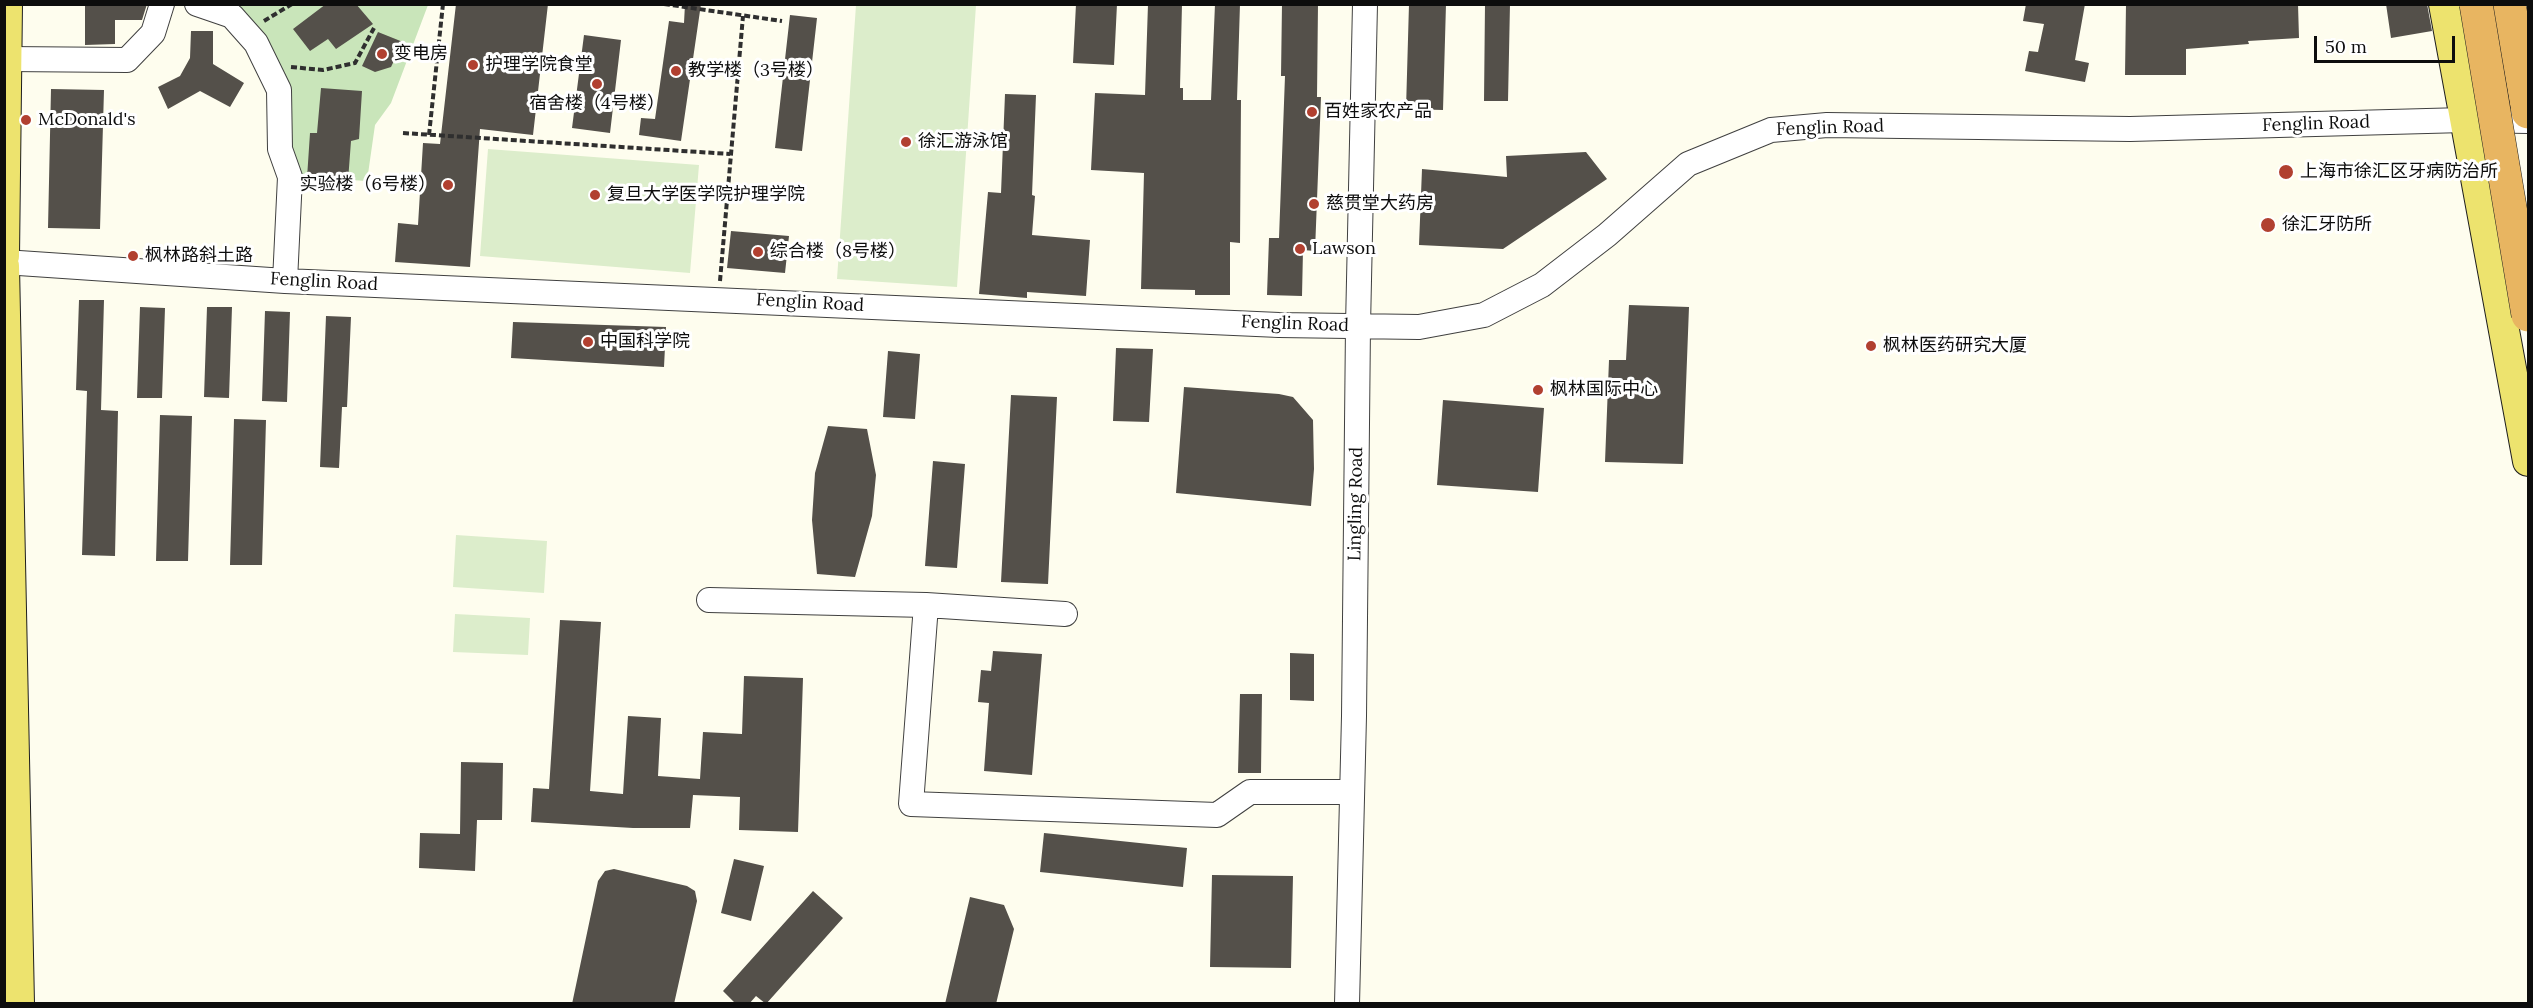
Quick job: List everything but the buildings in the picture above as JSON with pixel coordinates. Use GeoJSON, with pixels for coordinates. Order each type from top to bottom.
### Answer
{"type":"FeatureCollection","features":[{"type":"Feature","properties":{"kind":"highway"},"geometry":{"type":"LineString","coordinates":[[2476,4],[2529,315]]}},
{"type":"Feature","properties":{"kind":"highway"},"geometry":{"type":"LineString","coordinates":[[2509,4],[2529,112]]}},
{"type":"Feature","properties":{"kind":"main road"},"geometry":{"type":"LineString","coordinates":[[4,256],[7,4]]}},
{"type":"Feature","properties":{"kind":"main road"},"geometry":{"type":"LineString","coordinates":[[2444,4],[2529,461]]}},
{"type":"Feature","properties":{"kind":"main road"},"geometry":{"type":"LineString","coordinates":[[4,264],[19,1004]]}},
{"type":"Feature","properties":{"kind":"street"},"geometry":{"type":"LineString","coordinates":[[7,59],[127,60],[153,33],[162,4]]}},
{"type":"Feature","properties":{"kind":"street"},"geometry":{"type":"LineString","coordinates":[[197,4],[232,16],[256,43],[279,90],[280,149],[290,177],[285,281]]}},
{"type":"Feature","properties":{"kind":"street","name":"Lingling Road"},"geometry":{"type":"LineString","coordinates":[[1347,1004],[1365,4]]}},
{"type":"Feature","properties":{"kind":"street","name":"Fenglin Road"},"geometry":{"type":"LineString","coordinates":[[4,264],[285,281],[1279,325],[1419,327],[1484,315],[1542,285],[1607,235],[1688,164],[1771,130],[1827,125],[2130,129],[2464,120],[2529,122]]}},
{"type":"Feature","properties":{"kind":"street"},"geometry":{"type":"LineString","coordinates":[[709,600],[926,605],[1065,614]]}},
{"type":"Feature","properties":{"kind":"street"},"geometry":{"type":"LineString","coordinates":[[926,605],[911,804],[1217,815],[1250,792],[1352,792]]}},
{"type":"Feature","properties":{"kind":"path"},"geometry":{"type":"LineString","coordinates":[[244,30],[274,18],[292,4]]}},
{"type":"Feature","properties":{"kind":"path"},"geometry":{"type":"LineString","coordinates":[[429,135],[443,4]]}},
{"type":"Feature","properties":{"kind":"path"},"geometry":{"type":"LineString","coordinates":[[664,4],[782,21]]}},
{"type":"Feature","properties":{"kind":"path"},"geometry":{"type":"LineString","coordinates":[[718,299],[743,16]]}},
{"type":"Feature","properties":{"kind":"path"},"geometry":{"type":"LineString","coordinates":[[267,64],[323,70],[354,63],[374,28]]}},
{"type":"Feature","properties":{"kind":"path"},"geometry":{"type":"LineString","coordinates":[[403,134],[730,154]]}},
{"type":"Feature","properties":{"kind":"green space"},"geometry":{"type":"Polygon","coordinates":[[[197,5],[428,5],[391,103],[375,125],[367,181],[298,177],[256,43],[197,5]]]}},
{"type":"Feature","properties":{"kind":"green space","name":"徐汇游泳馆"},"geometry":{"type":"Polygon","coordinates":[[[856,5],[976,5],[957,287],[837,279],[856,5]]]}},
{"type":"Feature","properties":{"kind":"green space"},"geometry":{"type":"Polygon","coordinates":[[[488,149],[699,165],[690,273],[480,256],[488,149]]]}},
{"type":"Feature","properties":{"kind":"green space"},"geometry":{"type":"Polygon","coordinates":[[[456,535],[547,541],[544,593],[453,587],[456,535]]]}},
{"type":"Feature","properties":{"kind":"green space"},"geometry":{"type":"Polygon","coordinates":[[[455,614],[530,618],[528,655],[453,652],[455,614]]]}},
{"type":"Feature","properties":{"kind":"place","name":"变电房"},"geometry":{"type":"Point","coordinates":[382,54]}},
{"type":"Feature","properties":{"kind":"place","name":"护理学院食堂"},"geometry":{"type":"Point","coordinates":[473,65]}},
{"type":"Feature","properties":{"kind":"place","name":"教学楼（3号楼）"},"geometry":{"type":"Point","coordinates":[676,71]}},
{"type":"Feature","properties":{"kind":"place","name":"宿舍楼（4号楼）"},"geometry":{"type":"Point","coordinates":[597,84]}},
{"type":"Feature","properties":{"kind":"place","name":"百姓家农产品"},"geometry":{"type":"Point","coordinates":[1312,112]}},
{"type":"Feature","properties":{"kind":"place","name":"McDonald's"},"geometry":{"type":"Point","coordinates":[26,120]}},
{"type":"Feature","properties":{"kind":"place","name":"徐汇游泳馆"},"geometry":{"type":"Point","coordinates":[906,142]}},
{"type":"Feature","properties":{"kind":"place","name":"上海市徐汇区牙病防治所"},"geometry":{"type":"Point","coordinates":[2286,172]}},
{"type":"Feature","properties":{"kind":"place","name":"实验楼（6号楼）"},"geometry":{"type":"Point","coordinates":[448,185]}},
{"type":"Feature","properties":{"kind":"place","name":"复旦大学医学院护理学院"},"geometry":{"type":"Point","coordinates":[595,195]}},
{"type":"Feature","properties":{"kind":"place","name":"慈贯堂大药房"},"geometry":{"type":"Point","coordinates":[1314,204]}},
{"type":"Feature","properties":{"kind":"place","name":"徐汇牙防所"},"geometry":{"type":"Point","coordinates":[2268,225]}},
{"type":"Feature","properties":{"kind":"place","name":"Lawson"},"geometry":{"type":"Point","coordinates":[1300,249]}},
{"type":"Feature","properties":{"kind":"place","name":"综合楼（8号楼）"},"geometry":{"type":"Point","coordinates":[758,252]}},
{"type":"Feature","properties":{"kind":"place","name":"枫林路斜土路"},"geometry":{"type":"Point","coordinates":[133,256]}},
{"type":"Feature","properties":{"kind":"place","name":"中国科学院"},"geometry":{"type":"Point","coordinates":[588,342]}},
{"type":"Feature","properties":{"kind":"place","name":"枫林医药研究大厦"},"geometry":{"type":"Point","coordinates":[1871,346]}},
{"type":"Feature","properties":{"kind":"place","name":"枫林国际中心"},"geometry":{"type":"Point","coordinates":[1538,390]}}]}
